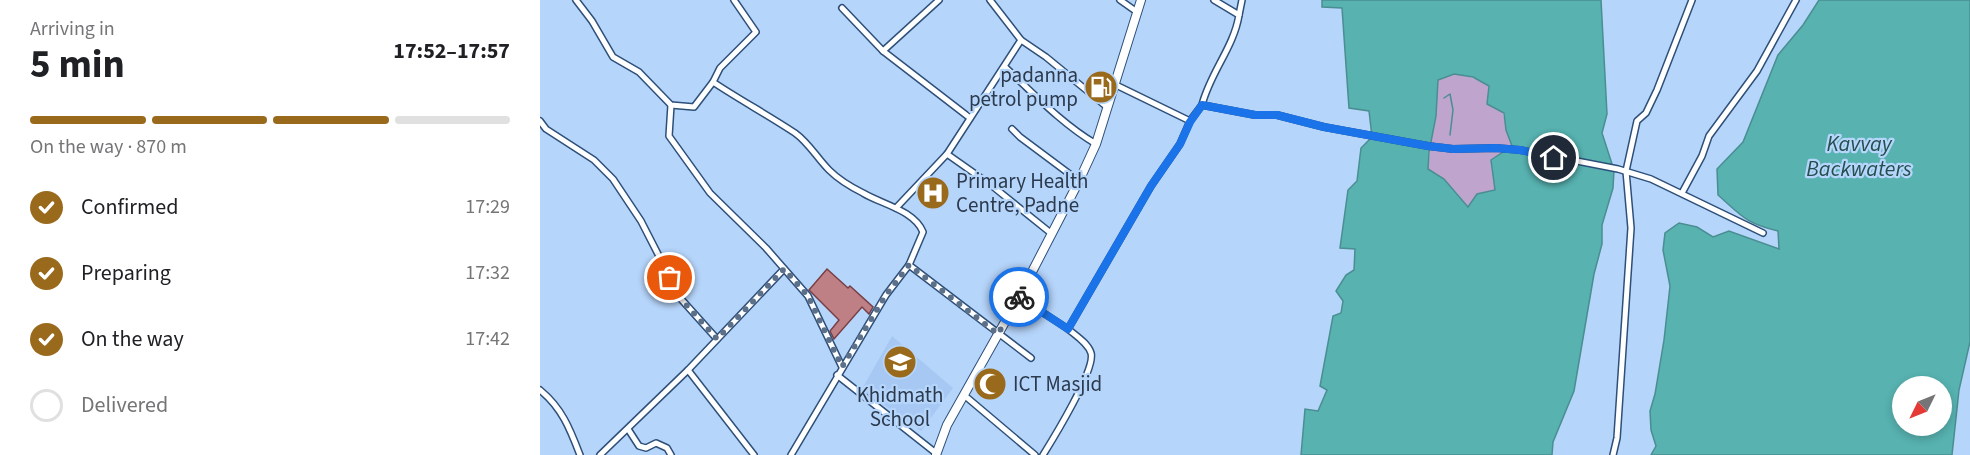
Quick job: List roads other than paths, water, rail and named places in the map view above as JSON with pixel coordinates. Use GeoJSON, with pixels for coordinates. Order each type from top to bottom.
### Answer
{"type":"FeatureCollection","features":[{"type":"Feature","properties":{"kind":"main road"},"geometry":{"type":"LineString","coordinates":[[937,454],[947,425],[1019,297],[1096,144],[1141,0]]}},
{"type":"Feature","properties":{"kind":"street"},"geometry":{"type":"LineString","coordinates":[[576,0],[592,21],[612,57],[639,72],[671,105],[694,107],[713,82],[720,68],[756,32],[734,0]]}},
{"type":"Feature","properties":{"kind":"street"},"geometry":{"type":"LineString","coordinates":[[883,51],[939,0]]}},
{"type":"Feature","properties":{"kind":"street"},"geometry":{"type":"LineString","coordinates":[[990,0],[1021,40],[1046,57],[1107,107]]}},
{"type":"Feature","properties":{"kind":"street"},"geometry":{"type":"LineString","coordinates":[[1120,0],[1137,12]]}},
{"type":"Feature","properties":{"kind":"street"},"geometry":{"type":"LineString","coordinates":[[1214,0],[1239,15]]}},
{"type":"Feature","properties":{"kind":"street"},"geometry":{"type":"LineString","coordinates":[[1068,329],[1151,186],[1180,144],[1190,122],[1202,105],[1213,74],[1231,42],[1242,0]]}},
{"type":"Feature","properties":{"kind":"street"},"geometry":{"type":"LineString","coordinates":[[1613,455],[1617,438],[1631,228],[1626,171],[1637,121],[1646,113],[1657,90],[1692,0]]}},
{"type":"Feature","properties":{"kind":"street"},"geometry":{"type":"LineString","coordinates":[[1682,193],[1702,156],[1709,136],[1757,71],[1796,0]]}},
{"type":"Feature","properties":{"kind":"street"},"geometry":{"type":"LineString","coordinates":[[842,8],[883,51],[970,118]]}},
{"type":"Feature","properties":{"kind":"street"},"geometry":{"type":"LineString","coordinates":[[896,208],[948,154],[1021,40]]}},
{"type":"Feature","properties":{"kind":"street"},"geometry":{"type":"LineString","coordinates":[[1005,67],[1051,110],[1082,136],[1096,144]]}},
{"type":"Feature","properties":{"kind":"street"},"geometry":{"type":"LineString","coordinates":[[713,82],[795,134],[813,149],[826,168],[838,178],[862,193],[896,208],[920,225],[923,232],[909,265],[886,295],[791,455]]}},
{"type":"Feature","properties":{"kind":"street"},"geometry":{"type":"LineString","coordinates":[[1116,86],[1190,122]]}},
{"type":"Feature","properties":{"kind":"street"},"geometry":{"type":"LineString","coordinates":[[671,105],[669,136],[710,193],[808,296],[842,367]]}},
{"type":"Feature","properties":{"kind":"street"},"geometry":{"type":"LineString","coordinates":[[1202,105],[1255,115],[1277,115],[1348,132],[1453,149],[1520,150],[1618,169],[1682,193],[1763,233]]}},
{"type":"Feature","properties":{"kind":"street"},"geometry":{"type":"LineString","coordinates":[[540,121],[552,133],[594,160],[613,179],[641,221],[681,299],[717,339]]}},
{"type":"Feature","properties":{"kind":"street"},"geometry":{"type":"LineString","coordinates":[[1012,129],[1079,181]]}},
{"type":"Feature","properties":{"kind":"street"},"geometry":{"type":"LineString","coordinates":[[948,154],[1052,234]]}},
{"type":"Feature","properties":{"kind":"street"},"geometry":{"type":"LineString","coordinates":[[909,265],[1031,358]]}},
{"type":"Feature","properties":{"kind":"street"},"geometry":{"type":"LineString","coordinates":[[600,455],[688,370],[784,269]]}},
{"type":"Feature","properties":{"kind":"street"},"geometry":{"type":"LineString","coordinates":[[1019,297],[1068,329],[1089,348],[1092,358],[1087,375],[1071,405],[1068,418],[1043,455]]}},
{"type":"Feature","properties":{"kind":"street"},"geometry":{"type":"LineString","coordinates":[[688,370],[754,455]]}},
{"type":"Feature","properties":{"kind":"street"},"geometry":{"type":"LineString","coordinates":[[837,375],[937,454]]}},
{"type":"Feature","properties":{"kind":"street"},"geometry":{"type":"LineString","coordinates":[[540,390],[556,404],[580,455]]}},
{"type":"Feature","properties":{"kind":"street"},"geometry":{"type":"LineString","coordinates":[[964,395],[1035,455]]}},
{"type":"Feature","properties":{"kind":"street"},"geometry":{"type":"LineString","coordinates":[[628,429],[639,446],[646,448],[656,443],[667,448],[671,455]]}},
{"type":"Feature","properties":{"kind":"water"},"geometry":{"type":"Polygon","coordinates":[[[1322,0],[1601,0],[1607,114],[1602,133],[1614,170],[1613,188],[1602,225],[1602,244],[1594,274],[1574,391],[1553,442],[1552,455],[1301,455],[1305,409],[1318,411],[1327,390],[1320,386],[1333,316],[1341,313],[1343,301],[1336,291],[1346,275],[1354,270],[1355,249],[1340,248],[1348,190],[1357,181],[1361,148],[1372,137],[1369,111],[1349,108],[1342,8],[1322,7],[1322,0]],[[1454,74],[1438,80],[1436,116],[1428,169],[1444,179],[1468,207],[1477,194],[1495,190],[1491,160],[1512,146],[1506,130],[1504,113],[1487,104],[1489,86],[1473,77],[1454,74]]]}},
{"type":"Feature","properties":{"kind":"water","name":"Kavvay Backwaters"},"geometry":{"type":"Polygon","coordinates":[[[1819,0],[1970,0],[1970,342],[1959,390],[1952,455],[1651,455],[1656,446],[1651,430],[1650,411],[1664,340],[1670,286],[1663,250],[1665,233],[1679,223],[1697,227],[1713,237],[1729,231],[1779,249],[1778,231],[1751,222],[1718,195],[1717,169],[1743,142],[1778,55],[1803,25],[1819,0]]]}},
{"type":"Feature","properties":{"kind":"waterway"},"geometry":{"type":"LineString","coordinates":[[1444,98],[1450,94],[1453,110],[1450,135]]}},
{"type":"Feature","properties":{"kind":"place","name":"padanna petrol pump"},"geometry":{"type":"Point","coordinates":[1101,87]}},
{"type":"Feature","properties":{"kind":"place","name":"Primary Health Centre, Padne"},"geometry":{"type":"Point","coordinates":[933,193]}},
{"type":"Feature","properties":{"kind":"place","name":"Khidmath School"},"geometry":{"type":"Point","coordinates":[900,362]}},
{"type":"Feature","properties":{"kind":"place","name":"ICT Masjid"},"geometry":{"type":"Point","coordinates":[990,384]}}]}
